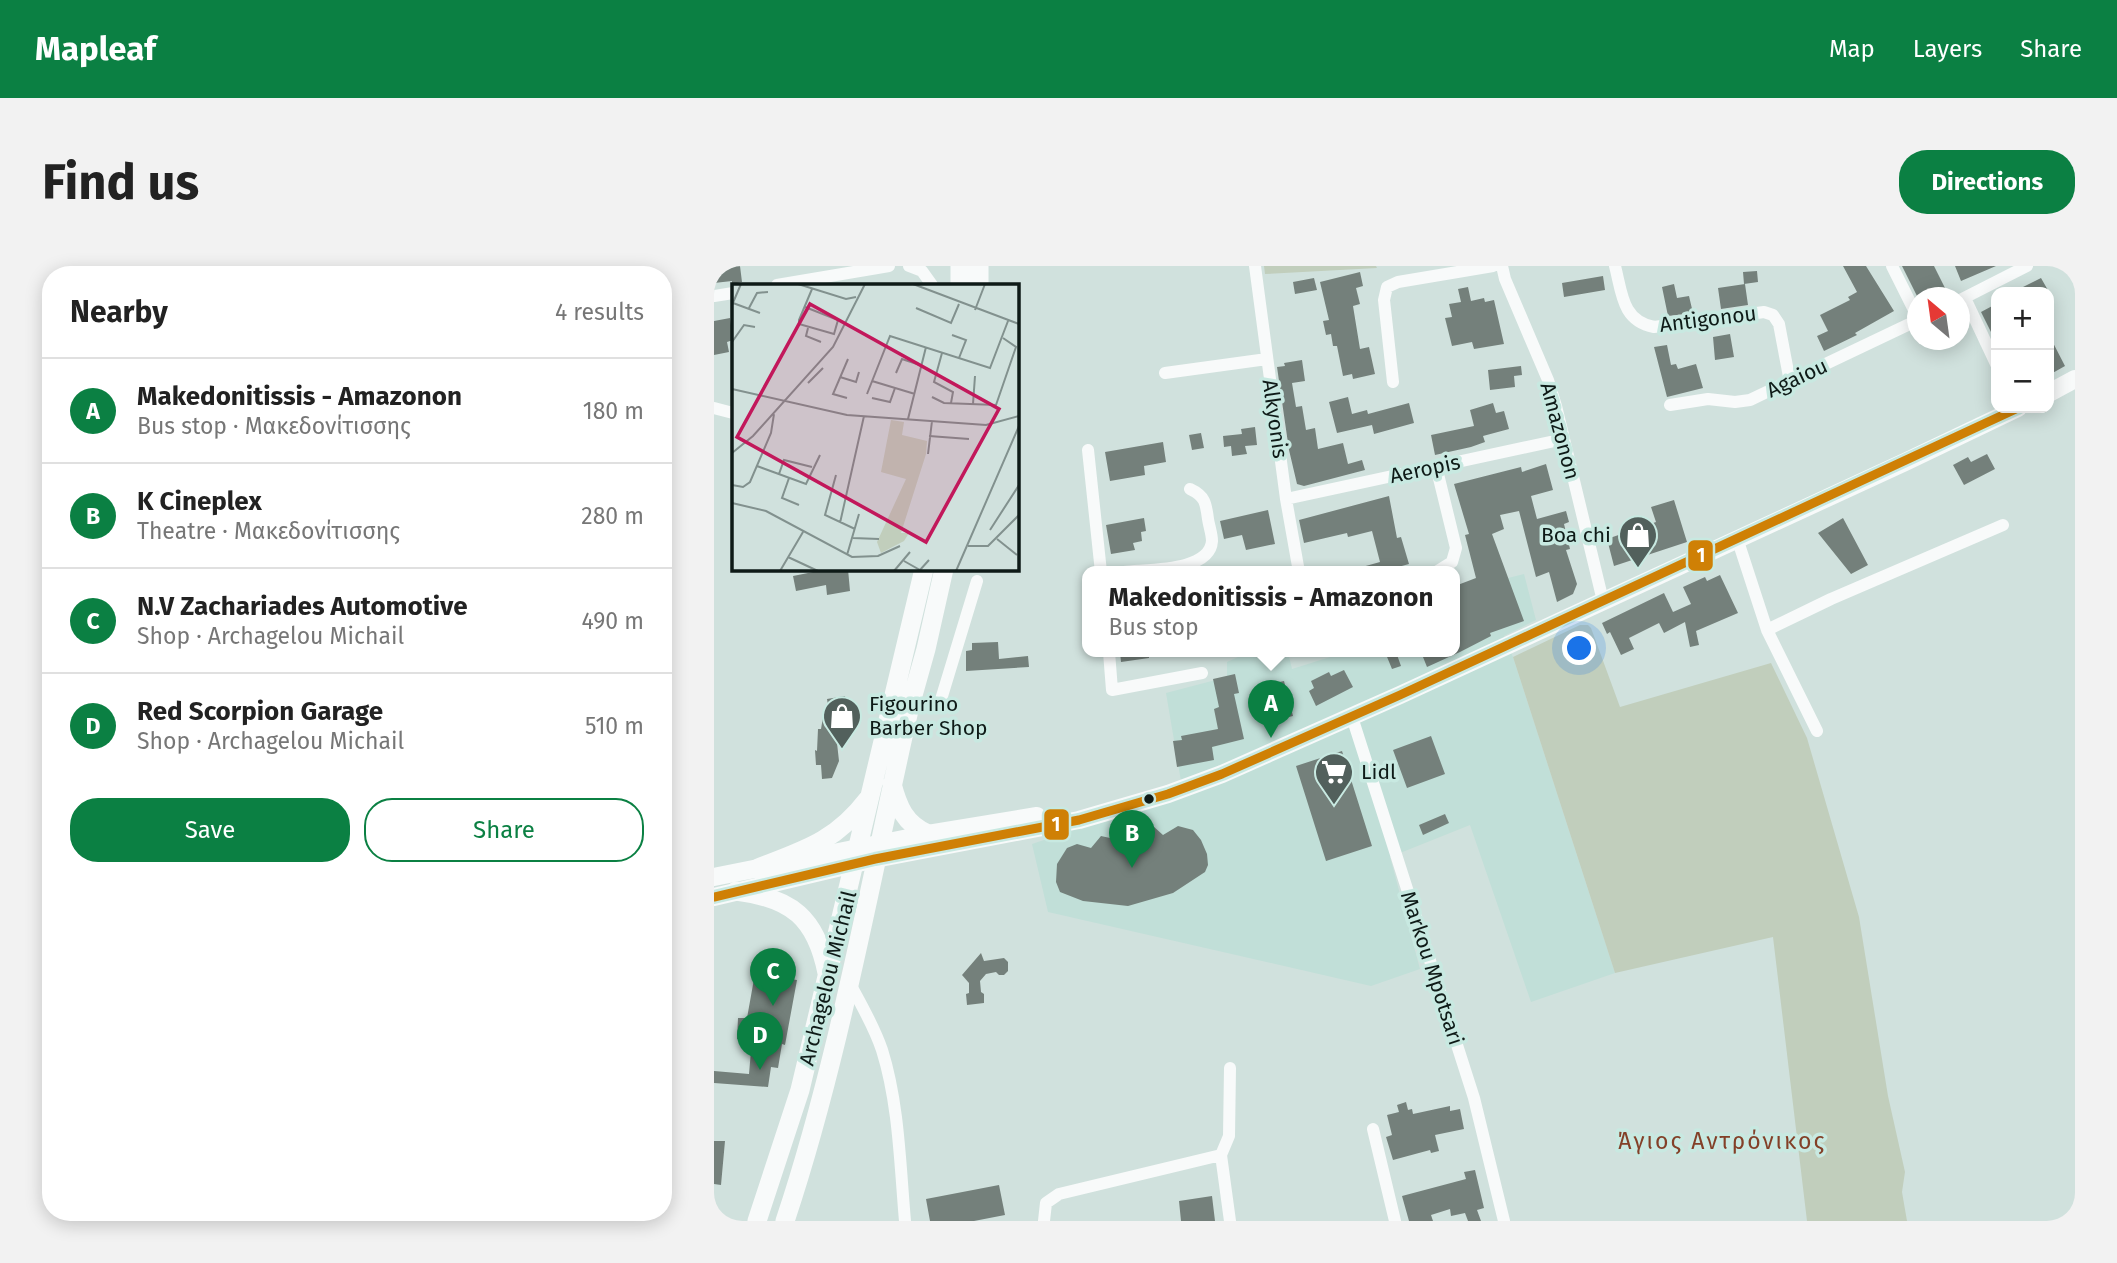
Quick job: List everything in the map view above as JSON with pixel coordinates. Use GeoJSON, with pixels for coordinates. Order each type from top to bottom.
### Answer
{"type":"FeatureCollection","features":[{"type":"Feature","properties":{"kind":"main road"},"geometry":{"type":"LineString","coordinates":[[960,266],[960,284]]}},
{"type":"Feature","properties":{"kind":"main road"},"geometry":{"type":"LineString","coordinates":[[979,266],[979,284]]}},
{"type":"Feature","properties":{"kind":"main road"},"geometry":{"type":"LineString","coordinates":[[2054,390],[2075,379]]}},
{"type":"Feature","properties":{"kind":"main road"},"geometry":{"type":"LineString","coordinates":[[714,877],[758,868],[867,854],[1079,820],[1222,774],[1905,463],[2008,413]]}},
{"type":"Feature","properties":{"kind":"main road","name":"Archagelou Michail"},"geometry":{"type":"LineString","coordinates":[[785,1221],[803,1169],[848,981],[867,854],[870,796],[924,570]]}},
{"type":"Feature","properties":{"kind":"main road","name":"Archagelou Michail"},"geometry":{"type":"LineString","coordinates":[[757,1221],[777,1167],[800,1090],[828,978],[892,783],[944,570]]}},
{"type":"Feature","properties":{"kind":"main road"},"geometry":{"type":"LineString","coordinates":[[892,783],[897,803],[905,818],[914,827],[928,834]]}},
{"type":"Feature","properties":{"kind":"main road"},"geometry":{"type":"LineString","coordinates":[[758,868],[828,838],[847,824],[870,796]]}},
{"type":"Feature","properties":{"kind":"main road"},"geometry":{"type":"LineString","coordinates":[[714,897],[928,834],[1095,806],[1121,806]]}},
{"type":"Feature","properties":{"kind":"main road"},"geometry":{"type":"LineString","coordinates":[[736,891],[762,894],[776,899],[806,920],[819,942],[828,978]]}},
{"type":"Feature","properties":{"kind":"street"},"geometry":{"type":"LineString","coordinates":[[783,284],[889,266]]}},
{"type":"Feature","properties":{"kind":"street"},"geometry":{"type":"LineString","coordinates":[[909,266],[922,271],[931,284]]}},
{"type":"Feature","properties":{"kind":"street","name":"Alkyonis"},"geometry":{"type":"LineString","coordinates":[[1255,266],[1286,499],[1298,566]]}},
{"type":"Feature","properties":{"kind":"street"},"geometry":{"type":"LineString","coordinates":[[1393,382],[1384,300],[1387,287],[1398,282],[1493,266]]}},
{"type":"Feature","properties":{"kind":"street","name":"Amazonon"},"geometry":{"type":"LineString","coordinates":[[1502,266],[1548,380],[1603,601]]}},
{"type":"Feature","properties":{"kind":"street","name":"Antigonou"},"geometry":{"type":"LineString","coordinates":[[1615,266],[1631,317],[1645,326],[1770,313],[1779,324],[1790,382]]}},
{"type":"Feature","properties":{"kind":"street"},"geometry":{"type":"LineString","coordinates":[[1892,266],[1907,298]]}},
{"type":"Feature","properties":{"kind":"street"},"geometry":{"type":"LineString","coordinates":[[1970,295],[2027,266]]}},
{"type":"Feature","properties":{"kind":"street"},"geometry":{"type":"LineString","coordinates":[[714,296],[732,293]]}},
{"type":"Feature","properties":{"kind":"street"},"geometry":{"type":"LineString","coordinates":[[1970,314],[1991,354]]}},
{"type":"Feature","properties":{"kind":"street","name":"Agaiou"},"geometry":{"type":"LineString","coordinates":[[1670,405],[1708,399],[1743,402],[1790,382],[1907,324]]}},
{"type":"Feature","properties":{"kind":"street"},"geometry":{"type":"LineString","coordinates":[[1165,373],[1267,359]]}},
{"type":"Feature","properties":{"kind":"street"},"geometry":{"type":"LineString","coordinates":[[714,408],[732,413]]}},
{"type":"Feature","properties":{"kind":"street","name":"Aeropis"},"geometry":{"type":"LineString","coordinates":[[1286,499],[1564,439]]}},
{"type":"Feature","properties":{"kind":"street"},"geometry":{"type":"LineString","coordinates":[[1088,450],[1100,566]]}},
{"type":"Feature","properties":{"kind":"street"},"geometry":{"type":"LineString","coordinates":[[1436,466],[1456,548],[1452,562],[1446,566]]}},
{"type":"Feature","properties":{"kind":"street"},"geometry":{"type":"LineString","coordinates":[[1179,566],[1188,565],[1204,557],[1212,541],[1205,500],[1201,494],[1190,489]]}},
{"type":"Feature","properties":{"kind":"street"},"geometry":{"type":"LineString","coordinates":[[1767,630],[1830,599],[2003,525]]}},
{"type":"Feature","properties":{"kind":"street"},"geometry":{"type":"LineString","coordinates":[[1737,538],[1767,630],[1817,731]]}},
{"type":"Feature","properties":{"kind":"street"},"geometry":{"type":"LineString","coordinates":[[939,706],[977,581]]}},
{"type":"Feature","properties":{"kind":"street"},"geometry":{"type":"LineString","coordinates":[[1109,657],[1112,690],[1202,673]]}},
{"type":"Feature","properties":{"kind":"street","name":"Markou Mpotsari"},"geometry":{"type":"LineString","coordinates":[[1352,717],[1474,1098],[1504,1221]]}},
{"type":"Feature","properties":{"kind":"street"},"geometry":{"type":"LineString","coordinates":[[848,981],[872,1026],[886,1066],[896,1130],[905,1221]]}},
{"type":"Feature","properties":{"kind":"street"},"geometry":{"type":"LineString","coordinates":[[1230,1068],[1229,1136],[1221,1155],[1230,1221]]}},
{"type":"Feature","properties":{"kind":"street"},"geometry":{"type":"LineString","coordinates":[[1373,1129],[1395,1221]]}},
{"type":"Feature","properties":{"kind":"street"},"geometry":{"type":"LineString","coordinates":[[1044,1221],[1046,1203],[1059,1194],[1221,1155]]}},
{"type":"Feature","properties":{"kind":"shaded area"},"geometry":{"type":"Polygon","coordinates":[[[1264,266],[1376,266],[1377,268],[1265,274],[1264,266]]]}},
{"type":"Feature","properties":{"kind":"shaded area"},"geometry":{"type":"Polygon","coordinates":[[[1524,574],[1536,620],[1504,636],[1615,973],[1531,1002],[1470,825],[1390,857],[1420,969],[1371,986],[1048,912],[1032,844],[1183,793],[1166,693],[1227,677],[1227,662],[1238,657],[1289,657],[1292,669],[1330,657],[1460,657],[1460,616],[1491,607],[1484,584],[1524,574]]]}},
{"type":"Feature","properties":{"kind":"shaded area"},"geometry":{"type":"Polygon","coordinates":[[[1580,625],[1588,625],[1591,628],[1620,707],[1771,663],[1807,738],[1859,917],[1888,1096],[1905,1172],[1902,1192],[1907,1221],[1807,1221],[1773,937],[1615,973],[1513,657],[1580,625]]]}},
{"type":"Feature","properties":{"kind":"building"},"geometry":{"type":"Polygon","coordinates":[[[714,266],[740,266],[742,282],[714,283],[714,266]]]}},
{"type":"Feature","properties":{"kind":"building"},"geometry":{"type":"Polygon","coordinates":[[[1843,266],[1866,266],[1894,311],[1855,333],[1857,335],[1824,351],[1817,336],[1828,331],[1820,315],[1850,300],[1848,297],[1857,292],[1843,266]]]}},
{"type":"Feature","properties":{"kind":"building"},"geometry":{"type":"Polygon","coordinates":[[[1902,266],[1934,266],[1944,287],[1912,287],[1902,266]]]}},
{"type":"Feature","properties":{"kind":"building"},"geometry":{"type":"Polygon","coordinates":[[[1955,266],[1996,266],[1961,281],[1955,266]]]}},
{"type":"Feature","properties":{"kind":"building"},"geometry":{"type":"Polygon","coordinates":[[[1757,271],[1758,282],[1744,284],[1743,272],[1757,271]]]}},
{"type":"Feature","properties":{"kind":"building"},"geometry":{"type":"Polygon","coordinates":[[[1360,272],[1363,286],[1356,288],[1360,304],[1353,306],[1360,349],[1369,347],[1375,374],[1353,379],[1352,374],[1343,376],[1337,346],[1333,346],[1331,334],[1326,335],[1323,321],[1329,320],[1320,282],[1360,272]]]}},
{"type":"Feature","properties":{"kind":"building"},"geometry":{"type":"Polygon","coordinates":[[[1603,276],[1605,290],[1564,297],[1562,283],[1603,276]]]}},
{"type":"Feature","properties":{"kind":"building"},"geometry":{"type":"Polygon","coordinates":[[[1314,278],[1317,290],[1295,294],[1293,282],[1314,278]]]}},
{"type":"Feature","properties":{"kind":"building"},"geometry":{"type":"Polygon","coordinates":[[[2041,278],[2046,287],[2023,287],[2041,278]]]}},
{"type":"Feature","properties":{"kind":"building"},"geometry":{"type":"Polygon","coordinates":[[[1674,284],[1677,298],[1689,296],[1693,313],[1668,316],[1662,287],[1674,284]]]}},
{"type":"Feature","properties":{"kind":"building"},"geometry":{"type":"Polygon","coordinates":[[[1745,284],[1748,305],[1721,309],[1718,288],[1745,284]]]}},
{"type":"Feature","properties":{"kind":"building"},"geometry":{"type":"Polygon","coordinates":[[[1468,287],[1471,301],[1484,298],[1485,302],[1494,300],[1504,344],[1474,349],[1472,342],[1452,346],[1445,318],[1452,317],[1449,304],[1461,302],[1458,289],[1468,287]]]}},
{"type":"Feature","properties":{"kind":"building"},"geometry":{"type":"Polygon","coordinates":[[[1991,307],[1991,332],[1981,312],[1991,307]]]}},
{"type":"Feature","properties":{"kind":"building"},"geometry":{"type":"Polygon","coordinates":[[[730,318],[732,340],[727,342],[729,352],[714,355],[714,321],[730,318]]]}},
{"type":"Feature","properties":{"kind":"building"},"geometry":{"type":"Polygon","coordinates":[[[1730,334],[1734,357],[1715,360],[1713,337],[1730,334]]]}},
{"type":"Feature","properties":{"kind":"building"},"geometry":{"type":"Polygon","coordinates":[[[1667,345],[1671,365],[1676,364],[1678,369],[1696,364],[1703,388],[1667,397],[1654,347],[1667,345]]]}},
{"type":"Feature","properties":{"kind":"building"},"geometry":{"type":"Polygon","coordinates":[[[2054,345],[2065,366],[2054,372],[2054,345]]]}},
{"type":"Feature","properties":{"kind":"building"},"geometry":{"type":"Polygon","coordinates":[[[1302,360],[1305,381],[1292,383],[1296,407],[1302,406],[1306,430],[1315,428],[1318,449],[1343,443],[1348,464],[1362,460],[1365,470],[1304,486],[1297,484],[1289,450],[1277,367],[1302,360]]]}},
{"type":"Feature","properties":{"kind":"building"},"geometry":{"type":"Polygon","coordinates":[[[1521,366],[1522,375],[1514,376],[1515,387],[1490,390],[1488,370],[1521,366]]]}},
{"type":"Feature","properties":{"kind":"building"},"geometry":{"type":"Polygon","coordinates":[[[1348,397],[1352,414],[1367,410],[1368,414],[1409,403],[1414,423],[1374,434],[1372,425],[1337,433],[1329,402],[1348,397]]]}},
{"type":"Feature","properties":{"kind":"building"},"geometry":{"type":"Polygon","coordinates":[[[1493,403],[1496,413],[1504,411],[1509,429],[1483,436],[1485,442],[1471,447],[1435,455],[1431,435],[1474,426],[1470,410],[1493,403]]]}},
{"type":"Feature","properties":{"kind":"building"},"geometry":{"type":"Polygon","coordinates":[[[1255,427],[1257,445],[1245,446],[1247,454],[1232,456],[1231,446],[1224,447],[1223,436],[1242,434],[1241,429],[1255,427]]]}},
{"type":"Feature","properties":{"kind":"building"},"geometry":{"type":"Polygon","coordinates":[[[1201,433],[1204,448],[1192,450],[1189,435],[1201,433]]]}},
{"type":"Feature","properties":{"kind":"building"},"geometry":{"type":"Polygon","coordinates":[[[1163,442],[1166,462],[1144,466],[1145,475],[1110,481],[1105,452],[1163,442]]]}},
{"type":"Feature","properties":{"kind":"building"},"geometry":{"type":"Polygon","coordinates":[[[1987,454],[1995,469],[1964,485],[1953,465],[1968,457],[1971,462],[1987,454]]]}},
{"type":"Feature","properties":{"kind":"building"},"geometry":{"type":"Polygon","coordinates":[[[1546,464],[1553,490],[1531,496],[1537,519],[1566,511],[1569,522],[1564,524],[1570,549],[1566,550],[1577,584],[1573,594],[1557,602],[1549,572],[1536,577],[1519,511],[1500,515],[1504,529],[1492,534],[1524,621],[1490,633],[1491,636],[1460,652],[1460,584],[1476,578],[1465,535],[1469,534],[1454,484],[1521,467],[1522,472],[1546,464]]]}},
{"type":"Feature","properties":{"kind":"building"},"geometry":{"type":"Polygon","coordinates":[[[1389,496],[1397,538],[1401,537],[1409,564],[1366,566],[1380,562],[1372,531],[1348,537],[1347,533],[1304,543],[1299,520],[1389,496]]]}},
{"type":"Feature","properties":{"kind":"building"},"geometry":{"type":"Polygon","coordinates":[[[1674,500],[1687,542],[1614,566],[1607,539],[1656,522],[1651,507],[1674,500]]]}},
{"type":"Feature","properties":{"kind":"building"},"geometry":{"type":"Polygon","coordinates":[[[1268,510],[1275,544],[1246,550],[1242,535],[1224,539],[1220,521],[1268,510]]]}},
{"type":"Feature","properties":{"kind":"building"},"geometry":{"type":"Polygon","coordinates":[[[1144,518],[1146,531],[1141,532],[1142,541],[1133,543],[1135,550],[1111,554],[1106,525],[1144,518]]]}},
{"type":"Feature","properties":{"kind":"building"},"geometry":{"type":"Polygon","coordinates":[[[1843,518],[1868,565],[1851,574],[1818,533],[1843,518]]]}},
{"type":"Feature","properties":{"kind":"building"},"geometry":{"type":"Polygon","coordinates":[[[823,570],[848,570],[850,591],[827,595],[826,585],[796,591],[793,576],[823,570]]]}},
{"type":"Feature","properties":{"kind":"building"},"geometry":{"type":"Polygon","coordinates":[[[1720,575],[1738,613],[1696,631],[1699,645],[1690,647],[1685,622],[1664,633],[1659,623],[1629,638],[1634,649],[1621,655],[1610,632],[1607,634],[1602,623],[1664,593],[1673,612],[1691,604],[1683,587],[1705,577],[1707,581],[1720,575]]]}},
{"type":"Feature","properties":{"kind":"building"},"geometry":{"type":"Polygon","coordinates":[[[998,642],[999,659],[1028,656],[1029,667],[966,671],[966,651],[972,650],[972,643],[998,642]]]}},
{"type":"Feature","properties":{"kind":"building"},"geometry":{"type":"Polygon","coordinates":[[[1120,657],[1149,657],[1149,658],[1121,662],[1120,657]]]}},
{"type":"Feature","properties":{"kind":"building"},"geometry":{"type":"Polygon","coordinates":[[[1387,657],[1398,657],[1401,666],[1392,669],[1387,657]]]}},
{"type":"Feature","properties":{"kind":"building"},"geometry":{"type":"Polygon","coordinates":[[[1423,657],[1449,657],[1427,667],[1423,657]]]}},
{"type":"Feature","properties":{"kind":"building"},"geometry":{"type":"Polygon","coordinates":[[[1344,670],[1353,687],[1316,706],[1309,691],[1314,688],[1311,681],[1329,672],[1331,676],[1344,670]]]}},
{"type":"Feature","properties":{"kind":"building"},"geometry":{"type":"Polygon","coordinates":[[[1235,674],[1239,693],[1234,694],[1244,739],[1212,747],[1214,760],[1177,767],[1173,741],[1182,740],[1181,736],[1218,729],[1214,709],[1219,707],[1213,679],[1235,674]]]}},
{"type":"Feature","properties":{"kind":"building"},"geometry":{"type":"Polygon","coordinates":[[[1284,681],[1293,716],[1264,723],[1256,693],[1271,689],[1270,684],[1284,681]]]}},
{"type":"Feature","properties":{"kind":"building"},"geometry":{"type":"Polygon","coordinates":[[[845,696],[847,708],[843,709],[843,722],[839,722],[840,734],[836,734],[839,761],[832,778],[822,779],[821,765],[816,765],[818,729],[821,729],[826,711],[829,711],[827,699],[845,696]]]}},
{"type":"Feature","properties":{"kind":"building"},"geometry":{"type":"Polygon","coordinates":[[[1431,736],[1445,774],[1407,788],[1393,750],[1431,736]]]}},
{"type":"Feature","properties":{"kind":"building","name":"Lidl"},"geometry":{"type":"Polygon","coordinates":[[[1342,751],[1372,846],[1326,861],[1296,766],[1342,751]]]}},
{"type":"Feature","properties":{"kind":"building"},"geometry":{"type":"Polygon","coordinates":[[[1445,814],[1449,823],[1423,835],[1419,825],[1445,814]]]}},
{"type":"Feature","properties":{"kind":"building"},"geometry":{"type":"Polygon","coordinates":[[[1153,826],[1163,835],[1178,826],[1193,830],[1207,854],[1208,865],[1205,872],[1173,893],[1128,906],[1083,901],[1060,892],[1056,882],[1057,864],[1067,848],[1077,844],[1091,848],[1101,836],[1110,838],[1143,832],[1153,826]]]}},
{"type":"Feature","properties":{"kind":"building"},"geometry":{"type":"Polygon","coordinates":[[[981,953],[984,961],[1004,958],[1008,962],[1008,971],[1004,975],[996,972],[986,974],[980,981],[984,1003],[967,1005],[969,983],[962,975],[981,953]]]}},
{"type":"Feature","properties":{"kind":"building"},"geometry":{"type":"Polygon","coordinates":[[[774,970],[784,972],[783,978],[797,980],[785,1045],[782,1044],[778,1068],[771,1067],[768,1087],[714,1083],[714,1071],[749,1074],[752,1039],[737,1039],[738,1018],[747,1018],[754,979],[771,983],[774,970]]]}},
{"type":"Feature","properties":{"kind":"building"},"geometry":{"type":"Polygon","coordinates":[[[1406,1102],[1408,1110],[1412,1109],[1413,1114],[1450,1106],[1450,1111],[1460,1109],[1464,1129],[1435,1135],[1439,1151],[1431,1153],[1430,1150],[1393,1160],[1386,1137],[1392,1135],[1387,1115],[1399,1112],[1397,1105],[1406,1102]]]}},
{"type":"Feature","properties":{"kind":"building"},"geometry":{"type":"Polygon","coordinates":[[[714,1141],[725,1141],[721,1185],[714,1184],[714,1141]]]}},
{"type":"Feature","properties":{"kind":"building"},"geometry":{"type":"Polygon","coordinates":[[[1475,1170],[1484,1208],[1477,1210],[1481,1221],[1468,1221],[1465,1213],[1451,1216],[1450,1209],[1431,1215],[1433,1221],[1409,1221],[1402,1196],[1466,1179],[1464,1172],[1475,1170]]]}},
{"type":"Feature","properties":{"kind":"building"},"geometry":{"type":"Polygon","coordinates":[[[999,1185],[1005,1215],[974,1221],[930,1221],[926,1199],[999,1185]]]}},
{"type":"Feature","properties":{"kind":"building"},"geometry":{"type":"Polygon","coordinates":[[[1212,1196],[1215,1221],[1181,1221],[1179,1201],[1212,1196]]]}},
{"type":"Feature","properties":{"kind":"transit line","name":"1"},"geometry":{"type":"LineString","coordinates":[[714,897],[875,859],[1079,820],[1168,794],[1222,774],[1400,695],[2007,413]]}},
{"type":"Feature","properties":{"kind":"place","name":"Boa chi"},"geometry":{"type":"Point","coordinates":[1638,569]}},
{"type":"Feature","properties":{"kind":"place","name":"Makedonitissis - Amazonon"},"geometry":{"type":"Point","coordinates":[1271,738]}},
{"type":"Feature","properties":{"kind":"place","name":"Figourino Barber Shop"},"geometry":{"type":"Point","coordinates":[842,750]}},
{"type":"Feature","properties":{"kind":"place","name":"Lidl"},"geometry":{"type":"Point","coordinates":[1334,806]}},
{"type":"Feature","properties":{"kind":"place","name":"K Cineplex"},"geometry":{"type":"Point","coordinates":[1132,868]}},
{"type":"Feature","properties":{"kind":"place","name":"N.V Zachariades Automotive"},"geometry":{"type":"Point","coordinates":[773,1006]}},
{"type":"Feature","properties":{"kind":"place","name":"Red Scorpion Garage"},"geometry":{"type":"Point","coordinates":[760,1070]}},
{"type":"Feature","properties":{"kind":"district","name":"Άγιος Αντρόνικος"},"geometry":{"type":"Point","coordinates":[1722,1141]}}]}
